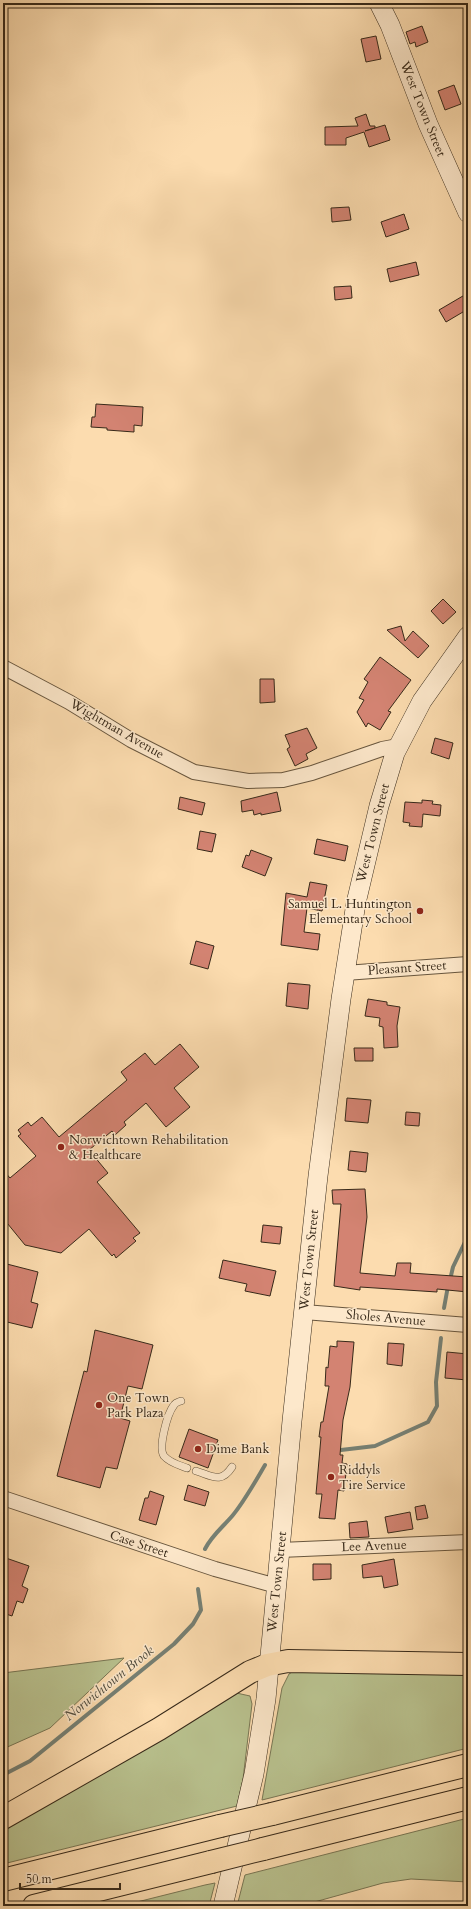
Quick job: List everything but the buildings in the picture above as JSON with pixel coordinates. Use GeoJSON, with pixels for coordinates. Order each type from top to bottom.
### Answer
{"type":"FeatureCollection","features":[{"type":"Feature","properties":{"kind":"highway"},"geometry":{"type":"LineString","coordinates":[[3,1818],[152,1733],[250,1672],[269,1665],[295,1661],[468,1664]]}},
{"type":"Feature","properties":{"kind":"highway"},"geometry":{"type":"LineString","coordinates":[[3,1880],[468,1765]]}},
{"type":"Feature","properties":{"kind":"highway"},"geometry":{"type":"LineString","coordinates":[[42,1905],[468,1798]]}},
{"type":"Feature","properties":{"kind":"main road","name":"West Town Street"},"geometry":{"type":"LineString","coordinates":[[379,3],[390,24],[428,124],[468,213]]}},
{"type":"Feature","properties":{"kind":"main road","name":"West Town Street"},"geometry":{"type":"LineString","coordinates":[[223,1906],[254,1774],[269,1665],[304,1312],[326,1113],[356,903],[386,779],[398,746],[422,701],[468,636]]}},
{"type":"Feature","properties":{"kind":"street","name":"Wightman Avenue"},"geometry":{"type":"LineString","coordinates":[[3,667],[69,702],[131,740],[194,772],[248,782],[283,780],[312,773],[382,749],[398,746]]}},
{"type":"Feature","properties":{"kind":"street","name":"Pleasant Street"},"geometry":{"type":"LineString","coordinates":[[345,973],[468,964]]}},
{"type":"Feature","properties":{"kind":"street","name":"Sholes Avenue"},"geometry":{"type":"LineString","coordinates":[[304,1312],[468,1325]]}},
{"type":"Feature","properties":{"kind":"street","name":"Case Street"},"geometry":{"type":"LineString","coordinates":[[3,1498],[215,1569],[277,1586]]}},
{"type":"Feature","properties":{"kind":"street","name":"Lee Avenue"},"geometry":{"type":"LineString","coordinates":[[280,1550],[468,1542]]}},
{"type":"Feature","properties":{"kind":"lane"},"geometry":{"type":"LineString","coordinates":[[182,1401],[177,1402],[172,1408],[161,1442],[161,1449],[164,1456],[169,1461],[187,1468]]}},
{"type":"Feature","properties":{"kind":"lane"},"geometry":{"type":"LineString","coordinates":[[196,1471],[215,1478],[221,1478],[228,1473],[232,1467]]}},
{"type":"Feature","properties":{"kind":"green space"},"geometry":{"type":"Polygon","coordinates":[[[124,1658],[50,1728],[3,1749],[3,1673],[124,1658]]]}},
{"type":"Feature","properties":{"kind":"green space"},"geometry":{"type":"Polygon","coordinates":[[[294,1671],[468,1672],[468,1748],[262,1800],[282,1688],[289,1674],[294,1671]]]}},
{"type":"Feature","properties":{"kind":"green space"},"geometry":{"type":"Polygon","coordinates":[[[232,1692],[250,1696],[252,1704],[243,1779],[237,1806],[3,1864],[3,1827],[232,1692]]]}},
{"type":"Feature","properties":{"kind":"green space"},"geometry":{"type":"Polygon","coordinates":[[[468,1818],[468,1882],[411,1879],[383,1883],[300,1906],[237,1906],[245,1875],[468,1818]]]}},
{"type":"Feature","properties":{"kind":"green space"},"geometry":{"type":"Polygon","coordinates":[[[215,1883],[209,1906],[121,1906],[205,1885],[215,1883]]]}},
{"type":"Feature","properties":{"kind":"waterway","name":"Norwichtown Brook"},"geometry":{"type":"LineString","coordinates":[[450,1280],[453,1267],[465,1242],[468,1217]]}},
{"type":"Feature","properties":{"kind":"waterway","name":"Norwichtown Brook"},"geometry":{"type":"LineString","coordinates":[[444,1308],[448,1286]]}},
{"type":"Feature","properties":{"kind":"waterway","name":"Norwichtown Brook"},"geometry":{"type":"LineString","coordinates":[[341,1450],[375,1446],[428,1422],[437,1406],[436,1382],[441,1338]]}},
{"type":"Feature","properties":{"kind":"waterway","name":"Norwichtown Brook"},"geometry":{"type":"LineString","coordinates":[[205,1549],[214,1535],[229,1519],[250,1491],[265,1465]]}},
{"type":"Feature","properties":{"kind":"waterway","name":"Norwichtown Brook"},"geometry":{"type":"LineString","coordinates":[[3,1775],[30,1761],[174,1644],[193,1624],[201,1610],[198,1589]]}},
{"type":"Feature","properties":{"kind":"place","name":"Samuel L. Huntington Elementary School"},"geometry":{"type":"Point","coordinates":[420,911]}},
{"type":"Feature","properties":{"kind":"place","name":"Norwichtown Rehabilitation & Healthcare"},"geometry":{"type":"Point","coordinates":[61,1147]}},
{"type":"Feature","properties":{"kind":"place","name":"One Town Park Plaza"},"geometry":{"type":"Point","coordinates":[99,1405]}},
{"type":"Feature","properties":{"kind":"place","name":"Dime Bank"},"geometry":{"type":"Point","coordinates":[198,1449]}},
{"type":"Feature","properties":{"kind":"place","name":"Riddyls Tire Service"},"geometry":{"type":"Point","coordinates":[331,1477]}}]}
